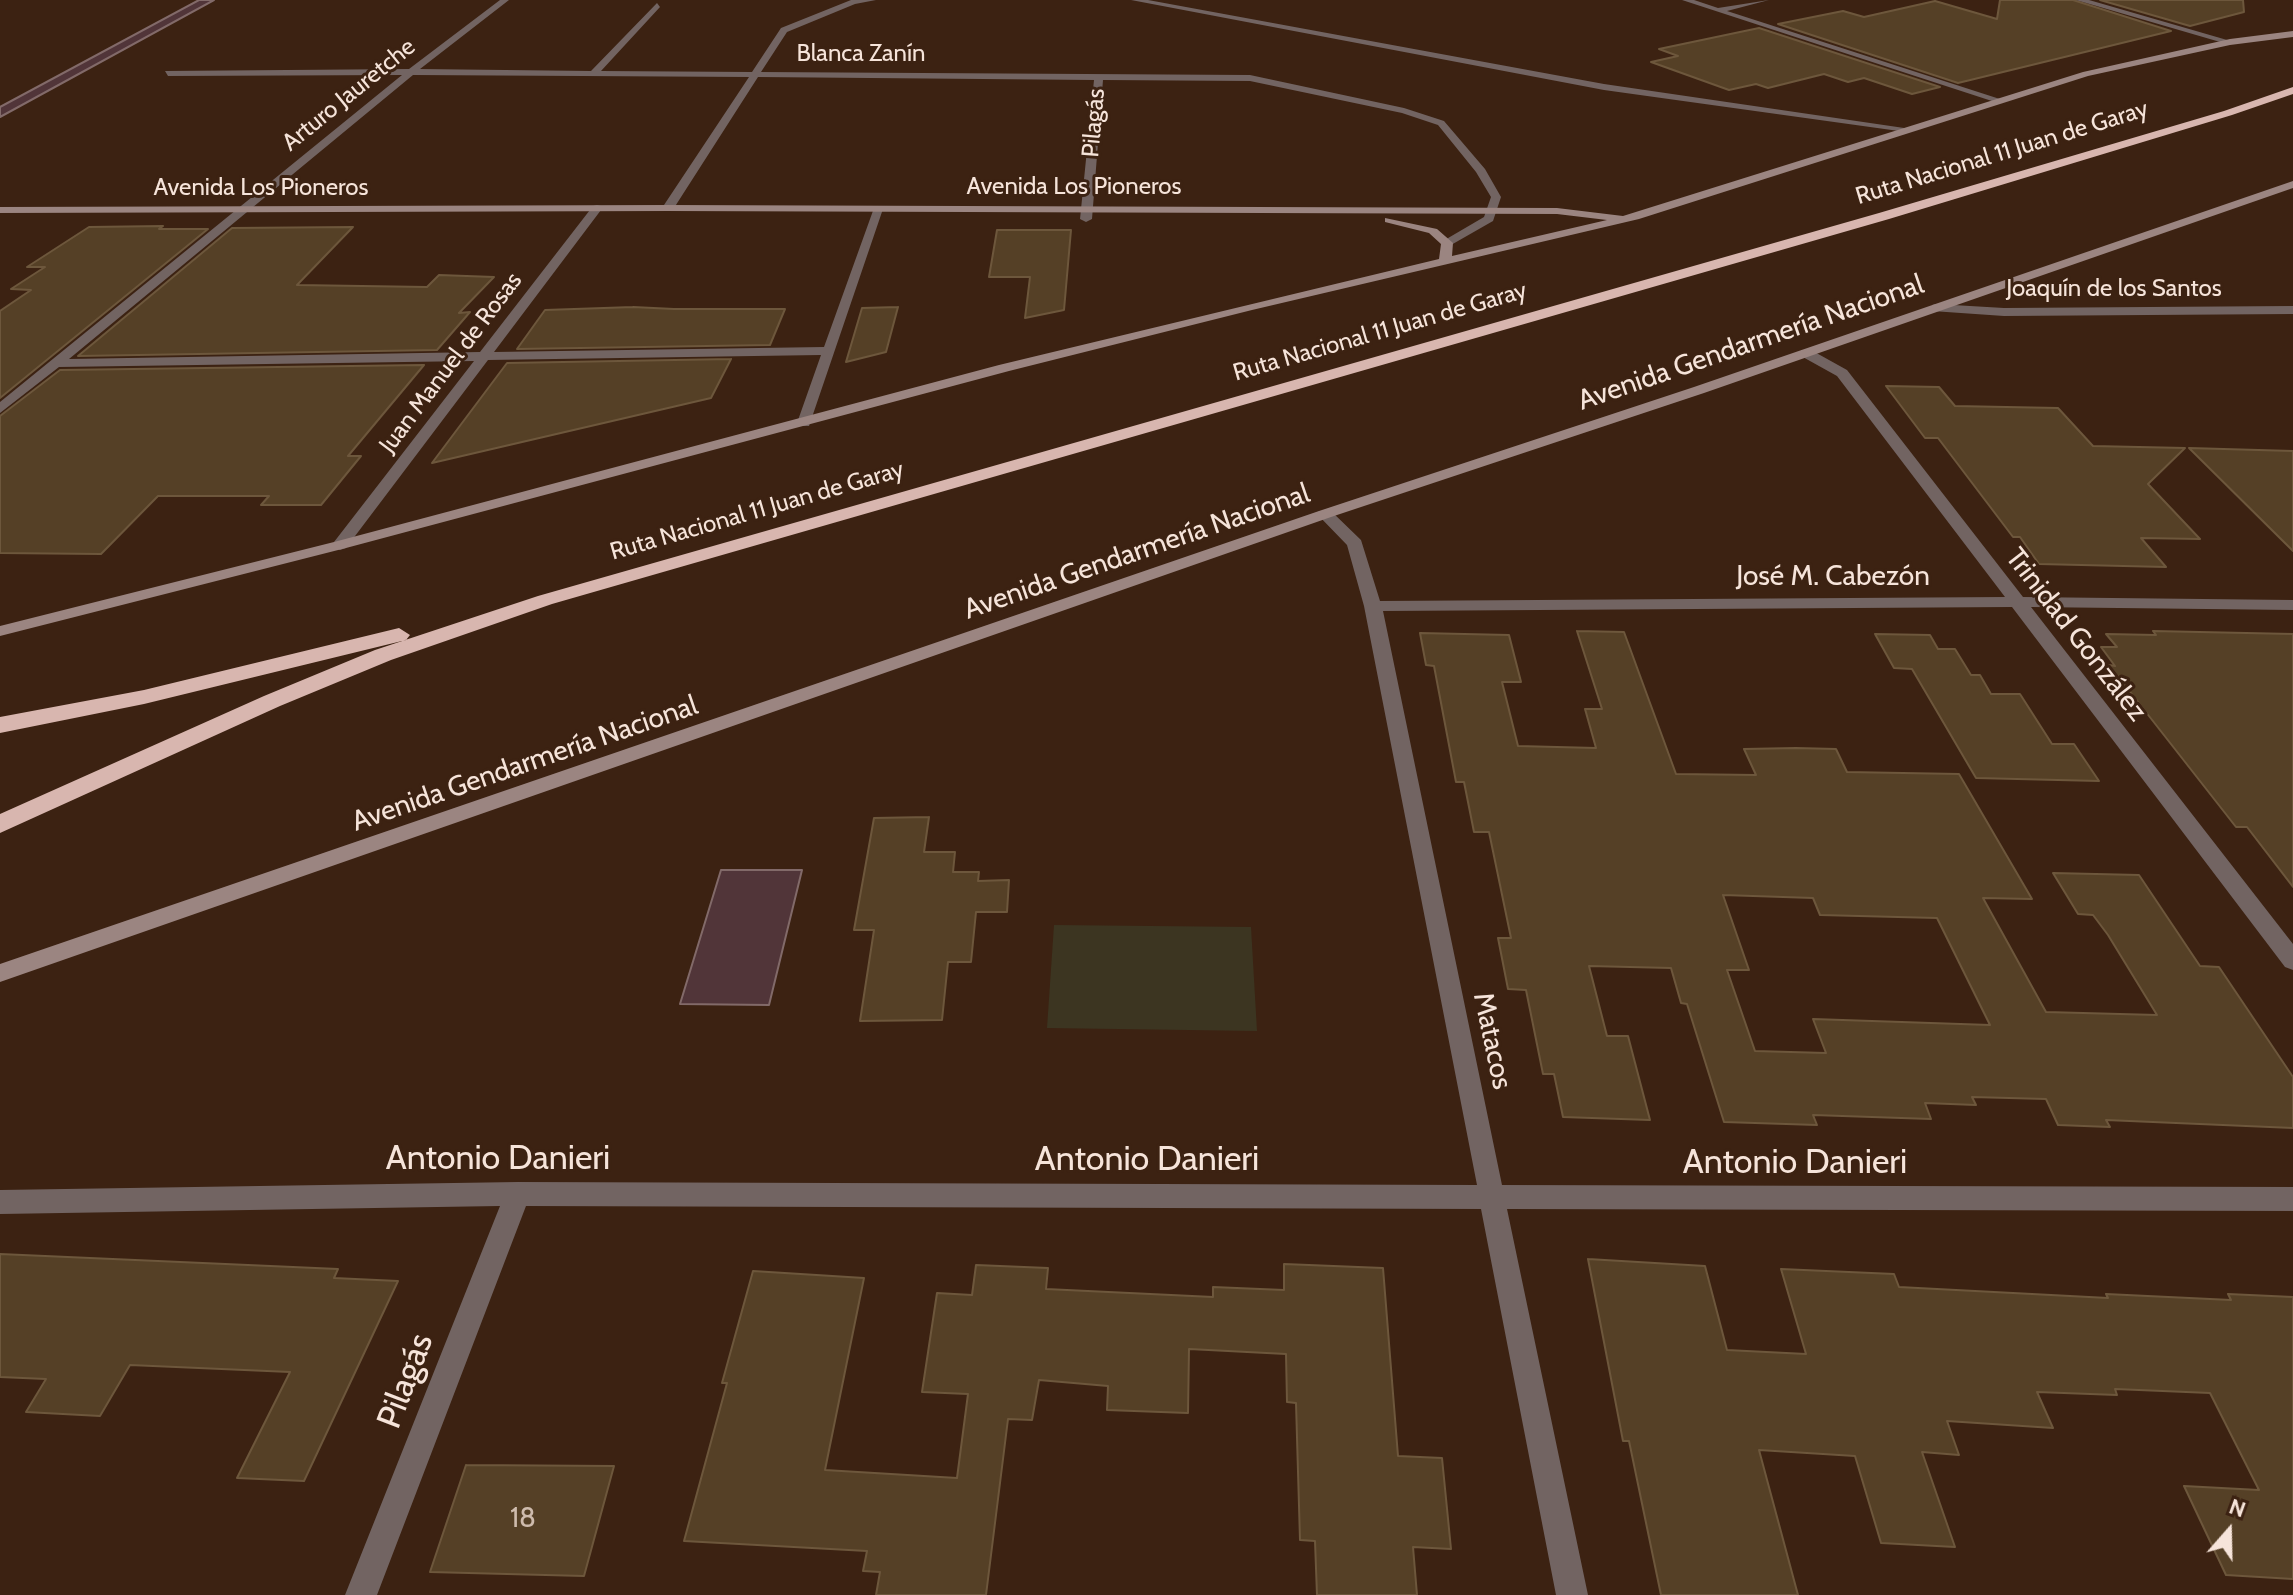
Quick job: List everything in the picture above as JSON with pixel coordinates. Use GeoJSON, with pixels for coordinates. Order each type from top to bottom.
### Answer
{"type":"FeatureCollection","features":[{"type":"Feature","properties":{"kind":"highway","name":"Ruta Nacional 11 Juan de Garay"},"geometry":{"type":"LineString","coordinates":[[0,725],[144,697],[545,600],[1884,216],[2228,113],[2293,90]]}},
{"type":"Feature","properties":{"kind":"highway","name":"Ruta Nacional 11 Juan de Garay"},"geometry":{"type":"LineString","coordinates":[[2228,113],[2293,104]]}},
{"type":"Feature","properties":{"kind":"highway","name":"Ruta Nacional 11 Juan de Garay"},"geometry":{"type":"LineString","coordinates":[[0,824],[272,701],[383,655],[545,600]]}},
{"type":"Feature","properties":{"kind":"main road"},"geometry":{"type":"LineString","coordinates":[[0,631],[340,545],[1004,368],[1626,219],[1818,161],[1906,129],[2086,74],[2230,42],[2293,34]]}},
{"type":"Feature","properties":{"kind":"main road","name":"Avenida Gendarmería Nacional"},"geometry":{"type":"LineString","coordinates":[[0,973],[1325,514],[1806,353],[2293,184]]}},
{"type":"Feature","properties":{"kind":"main road","name":"Avenida Los Pioneros"},"geometry":{"type":"LineString","coordinates":[[593,213],[668,208],[878,213]]}},
{"type":"Feature","properties":{"kind":"main road","name":"Avenida Los Pioneros"},"geometry":{"type":"LineString","coordinates":[[0,210],[521,210],[1386,219],[1433,231],[1447,243]]}},
{"type":"Feature","properties":{"kind":"main road","name":"Avenida Los Pioneros"},"geometry":{"type":"LineString","coordinates":[[1086,214],[1493,211],[1592,213],[1626,219]]}},
{"type":"Feature","properties":{"kind":"main road"},"geometry":{"type":"LineString","coordinates":[[1445,262],[1447,243]]}},
{"type":"Feature","properties":{"kind":"street","name":"Arturo Jauretche"},"geometry":{"type":"LineString","coordinates":[[0,409],[411,72],[505,0]]}},
{"type":"Feature","properties":{"kind":"street"},"geometry":{"type":"LineString","coordinates":[[668,208],[784,30],[854,2],[872,0]]}},
{"type":"Feature","properties":{"kind":"street"},"geometry":{"type":"LineString","coordinates":[[1135,0],[1604,87],[1906,129]]}},
{"type":"Feature","properties":{"kind":"street"},"geometry":{"type":"LineString","coordinates":[[1151,3],[1169,0]]}},
{"type":"Feature","properties":{"kind":"street"},"geometry":{"type":"LineString","coordinates":[[1686,0],[2001,101]]}},
{"type":"Feature","properties":{"kind":"street"},"geometry":{"type":"LineString","coordinates":[[1717,10],[1765,0]]}},
{"type":"Feature","properties":{"kind":"street"},"geometry":{"type":"LineString","coordinates":[[2080,0],[2230,42]]}},
{"type":"Feature","properties":{"kind":"street"},"geometry":{"type":"LineString","coordinates":[[594,73],[657,5]]}},
{"type":"Feature","properties":{"kind":"street","name":"Blanca Zanín"},"geometry":{"type":"LineString","coordinates":[[168,73],[1250,78],[1441,123],[1495,189],[1493,211]]}},
{"type":"Feature","properties":{"kind":"street","name":"Pilagás"},"geometry":{"type":"LineString","coordinates":[[1086,214],[1099,75]]}},
{"type":"Feature","properties":{"kind":"street"},"geometry":{"type":"LineString","coordinates":[[1447,243],[1483,223],[1493,211]]}},
{"type":"Feature","properties":{"kind":"street","name":"Juan Manuel de Rosas"},"geometry":{"type":"LineString","coordinates":[[340,545],[593,213]]}},
{"type":"Feature","properties":{"kind":"street"},"geometry":{"type":"LineString","coordinates":[[804,423],[878,213]]}},
{"type":"Feature","properties":{"kind":"street","name":"Joaquín de los Santos"},"geometry":{"type":"LineString","coordinates":[[1936,308],[2004,312],[2293,310]]}},
{"type":"Feature","properties":{"kind":"street"},"geometry":{"type":"LineString","coordinates":[[2276,312],[2293,324]]}},
{"type":"Feature","properties":{"kind":"street"},"geometry":{"type":"LineString","coordinates":[[58,363],[829,351]]}},
{"type":"Feature","properties":{"kind":"street","name":"Trinidad González"},"geometry":{"type":"LineString","coordinates":[[1806,353],[1842,373],[2293,961]]}},
{"type":"Feature","properties":{"kind":"street","name":"Matacos"},"geometry":{"type":"LineString","coordinates":[[1325,514],[1355,543],[1373,606],[1572,1595]]}},
{"type":"Feature","properties":{"kind":"street","name":"José M. Cabezón"},"geometry":{"type":"LineString","coordinates":[[1373,606],[2016,602],[2293,605]]}},
{"type":"Feature","properties":{"kind":"street","name":"Pilagás"},"geometry":{"type":"LineString","coordinates":[[361,1595],[518,1194]]}},
{"type":"Feature","properties":{"kind":"street","name":"Antonio Danieri"},"geometry":{"type":"LineString","coordinates":[[0,1202],[518,1194],[2293,1199]]}},
{"type":"Feature","properties":{"kind":"shaded area"},"geometry":{"type":"Polygon","coordinates":[[[199,0],[214,0],[0,117],[0,107],[199,0]]]}},
{"type":"Feature","properties":{"kind":"shaded area"},"geometry":{"type":"Polygon","coordinates":[[[721,870],[802,870],[769,1005],[680,1004],[721,870]]]}},
{"type":"Feature","properties":{"kind":"shaded area"},"geometry":{"type":"Polygon","coordinates":[[[1054,925],[1251,927],[1257,1031],[1047,1028],[1054,925]]]}},
{"type":"Feature","properties":{"kind":"building"},"geometry":{"type":"Polygon","coordinates":[[[2000,0],[2073,0],[2171,31],[1958,83],[1778,24],[1843,11],[1864,17],[1935,1],[1997,19],[2000,0]]]}},
{"type":"Feature","properties":{"kind":"building"},"geometry":{"type":"Polygon","coordinates":[[[2100,0],[2243,0],[2244,12],[2190,26],[2100,0]]]}},
{"type":"Feature","properties":{"kind":"building"},"geometry":{"type":"Polygon","coordinates":[[[1759,28],[1940,87],[1912,94],[1864,78],[1848,82],[1824,74],[1768,88],[1756,84],[1729,90],[1651,62],[1678,56],[1659,49],[1759,28]]]}},
{"type":"Feature","properties":{"kind":"building"},"geometry":{"type":"Polygon","coordinates":[[[163,226],[159,229],[208,229],[0,398],[0,311],[31,290],[11,289],[45,267],[27,267],[89,227],[163,226]]]}},
{"type":"Feature","properties":{"kind":"building"},"geometry":{"type":"Polygon","coordinates":[[[353,227],[297,285],[427,287],[439,275],[494,277],[459,313],[470,312],[437,350],[78,356],[232,228],[353,227]]]}},
{"type":"Feature","properties":{"kind":"building"},"geometry":{"type":"Polygon","coordinates":[[[997,230],[1071,230],[1064,310],[1025,318],[1030,277],[989,277],[997,230]]]}},
{"type":"Feature","properties":{"kind":"building"},"geometry":{"type":"Polygon","coordinates":[[[633,307],[785,309],[770,345],[517,349],[545,310],[633,307]]]}},
{"type":"Feature","properties":{"kind":"building"},"geometry":{"type":"Polygon","coordinates":[[[898,307],[886,352],[846,362],[862,308],[898,307]]]}},
{"type":"Feature","properties":{"kind":"building"},"geometry":{"type":"Polygon","coordinates":[[[731,359],[711,398],[432,463],[507,363],[731,359]]]}},
{"type":"Feature","properties":{"kind":"building"},"geometry":{"type":"Polygon","coordinates":[[[424,365],[348,456],[361,456],[321,505],[261,505],[269,496],[158,496],[101,554],[0,553],[0,416],[60,370],[424,365]]]}},
{"type":"Feature","properties":{"kind":"building"},"geometry":{"type":"Polygon","coordinates":[[[1886,386],[1939,387],[1955,406],[2058,408],[2093,446],[2185,448],[2148,484],[2200,539],[2141,538],[2166,567],[2039,564],[2020,537],[2013,537],[1938,438],[1925,438],[1886,386]]]}},
{"type":"Feature","properties":{"kind":"building"},"geometry":{"type":"Polygon","coordinates":[[[2189,448],[2293,451],[2293,551],[2189,448]]]}},
{"type":"Feature","properties":{"kind":"building"},"geometry":{"type":"Polygon","coordinates":[[[1577,631],[1624,632],[1676,774],[1756,775],[1744,749],[1796,748],[1836,749],[1847,772],[1959,774],[2032,899],[1983,898],[2046,1012],[2157,1015],[2108,935],[2093,915],[2078,914],[2053,873],[2139,875],[2200,966],[2219,967],[2293,1077],[2293,1128],[2106,1120],[2110,1127],[2058,1125],[2046,1099],[1972,1097],[1976,1105],[1925,1103],[1931,1119],[1813,1115],[1817,1125],[1724,1122],[1687,1004],[1681,1003],[1671,968],[1589,966],[1607,1036],[1628,1036],[1650,1120],[1563,1117],[1554,1074],[1543,1074],[1526,990],[1508,989],[1498,938],[1511,938],[1489,832],[1474,832],[1464,782],[1456,782],[1434,666],[1426,665],[1420,633],[1509,635],[1521,682],[1502,682],[1518,746],[1596,748],[1585,709],[1602,709],[1577,631]],[[1723,895],[1749,970],[1727,970],[1755,1051],[1826,1053],[1813,1019],[1990,1025],[1937,918],[1820,915],[1813,898],[1723,895]]]}},
{"type":"Feature","properties":{"kind":"building"},"geometry":{"type":"Polygon","coordinates":[[[2153,631],[2293,634],[2293,887],[2247,827],[2236,827],[2109,665],[2115,666],[2101,647],[2117,647],[2106,634],[2156,635],[2153,631]]]}},
{"type":"Feature","properties":{"kind":"building"},"geometry":{"type":"Polygon","coordinates":[[[1875,634],[1930,635],[1938,649],[1955,649],[1971,675],[1980,675],[1991,694],[2020,694],[2052,744],[2074,744],[2099,781],[1976,778],[1912,669],[1894,668],[1875,634]]]}},
{"type":"Feature","properties":{"kind":"building"},"geometry":{"type":"Polygon","coordinates":[[[929,817],[924,852],[955,852],[953,872],[979,872],[978,881],[1009,880],[1007,912],[976,912],[971,962],[948,962],[942,1020],[860,1021],[874,930],[854,930],[874,818],[929,817]]]}},
{"type":"Feature","properties":{"kind":"building"},"geometry":{"type":"Polygon","coordinates":[[[0,1254],[338,1269],[334,1278],[398,1281],[304,1481],[237,1478],[290,1372],[130,1365],[100,1416],[26,1412],[46,1379],[0,1377],[0,1254]]]}},
{"type":"Feature","properties":{"kind":"building"},"geometry":{"type":"Polygon","coordinates":[[[1588,1259],[1705,1266],[1727,1350],[1806,1354],[1781,1269],[1894,1274],[1899,1287],[2108,1298],[2106,1294],[2231,1300],[2228,1294],[2293,1297],[2293,1579],[2226,1575],[2184,1486],[2259,1490],[2210,1393],[2115,1389],[2117,1395],[2037,1392],[2053,1428],[1947,1421],[1959,1455],[1922,1452],[1955,1547],[1881,1543],[1855,1456],[1759,1450],[1798,1595],[1661,1595],[1629,1441],[1623,1441],[1588,1259]]]}},
{"type":"Feature","properties":{"kind":"building"},"geometry":{"type":"Polygon","coordinates":[[[1284,1264],[1383,1268],[1398,1456],[1442,1458],[1451,1549],[1413,1547],[1417,1595],[1317,1595],[1315,1541],[1300,1540],[1296,1403],[1287,1402],[1286,1354],[1189,1349],[1188,1413],[1107,1410],[1108,1386],[1039,1380],[1032,1420],[1008,1419],[986,1595],[876,1595],[880,1572],[863,1571],[867,1551],[684,1541],[727,1383],[722,1383],[753,1271],[864,1278],[825,1470],[957,1478],[968,1394],[922,1392],[937,1293],[972,1295],[976,1265],[1048,1268],[1046,1289],[1213,1297],[1213,1287],[1284,1290],[1284,1264]]]}},
{"type":"Feature","properties":{"kind":"building"},"geometry":{"type":"Polygon","coordinates":[[[466,1465],[614,1466],[584,1576],[430,1572],[466,1465]]]}}]}
